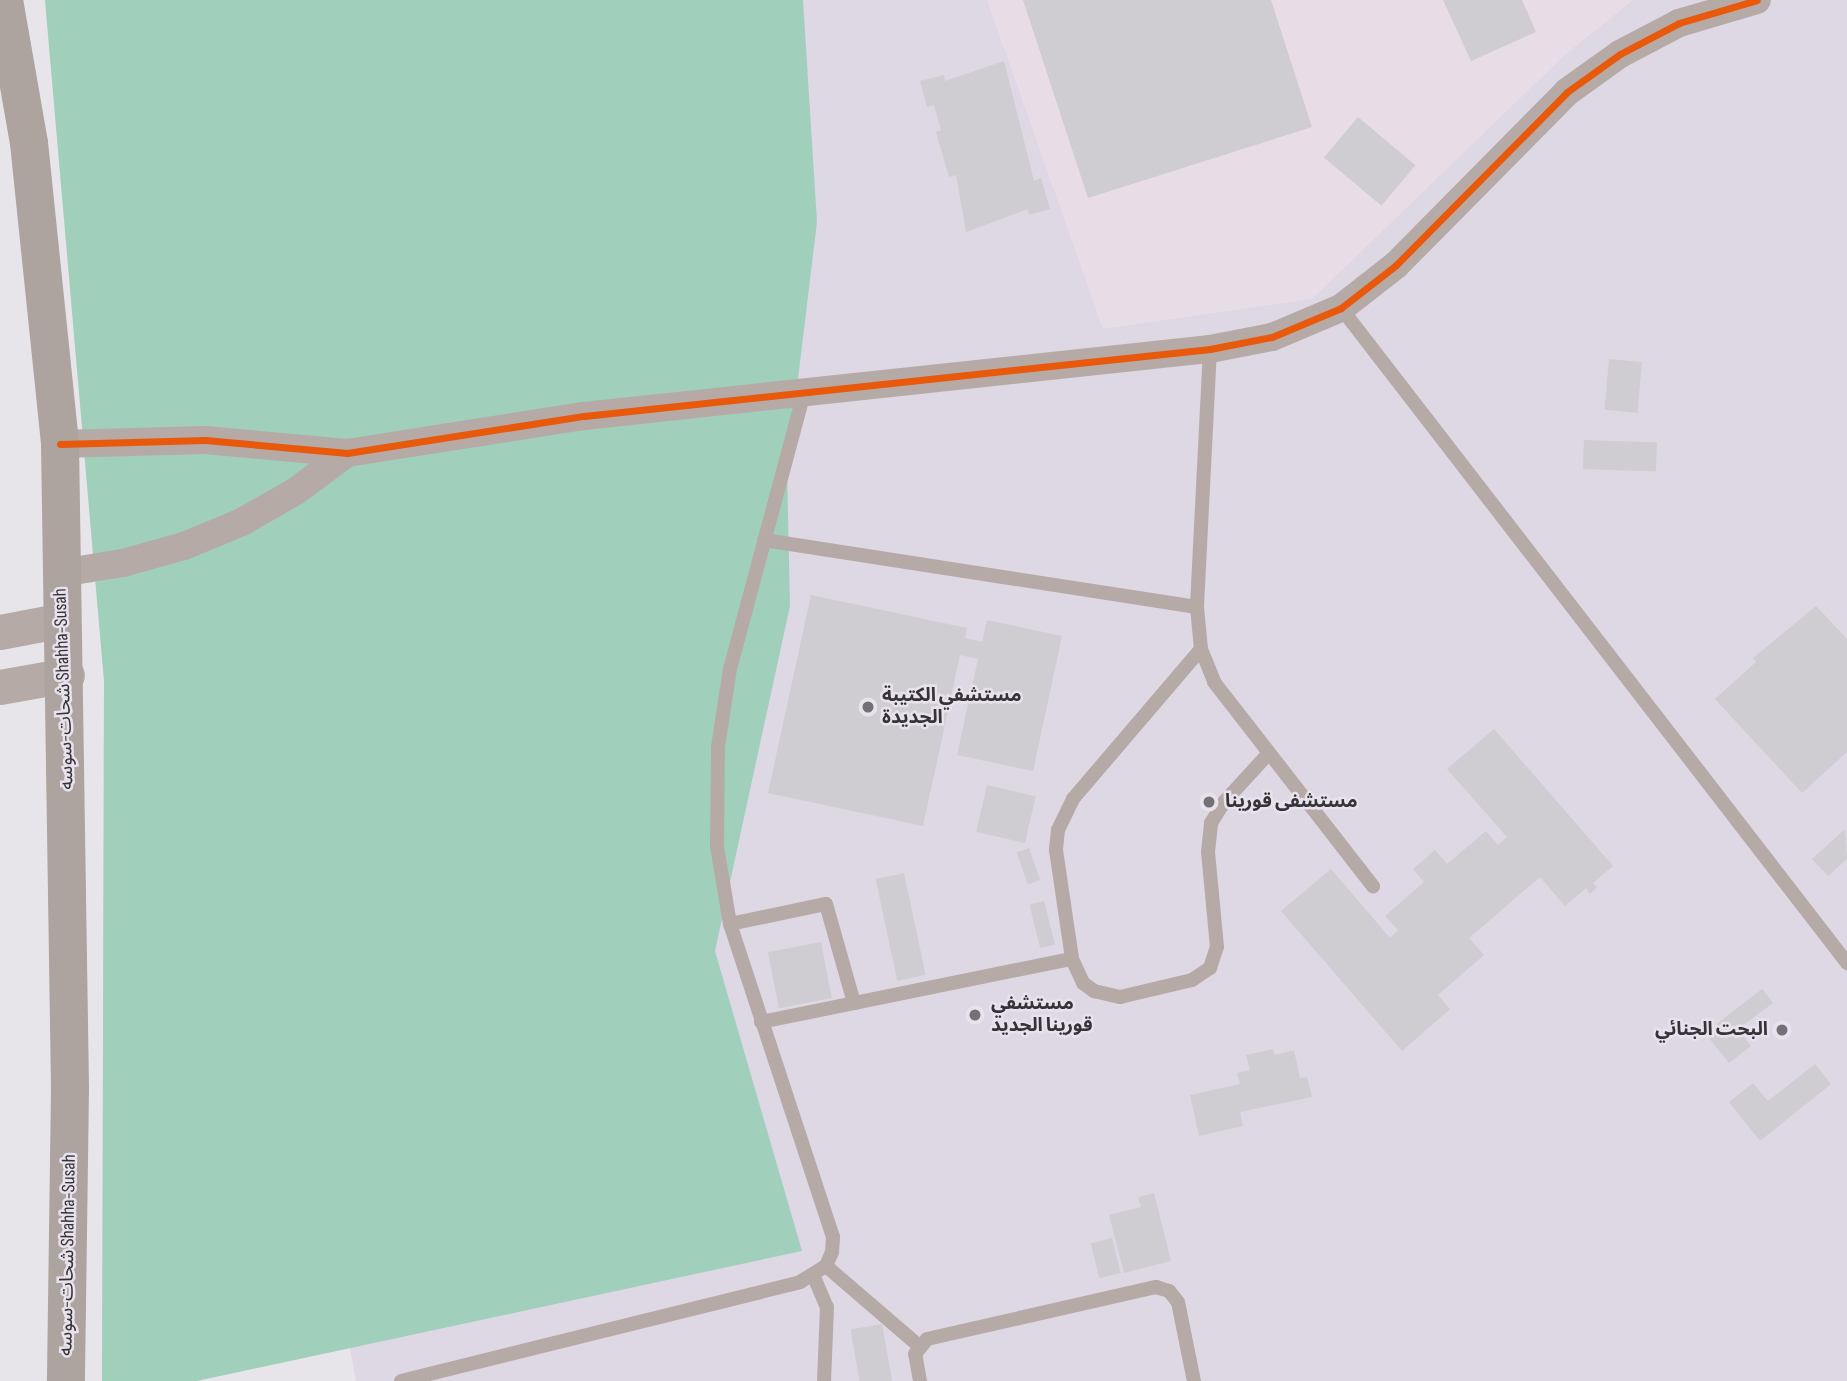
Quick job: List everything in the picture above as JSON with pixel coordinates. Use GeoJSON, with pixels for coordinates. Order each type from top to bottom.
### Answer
{"type":"FeatureCollection","features":[{"type":"Feature","properties":{"kind":"main road","name":"شحات-سوسه Shahha-Susah"},"geometry":{"type":"LineString","coordinates":[[4,0],[29,143],[60,444],[61,573],[66,675],[70,1089],[66,1381]]}},
{"type":"Feature","properties":{"kind":"street"},"geometry":{"type":"LineString","coordinates":[[60,444],[205,440],[347,453],[584,416],[805,389],[1210,349],[1272,338],[1341,308],[1396,265],[1567,92],[1620,54],[1679,23],[1757,0]]}},
{"type":"Feature","properties":{"kind":"street"},"geometry":{"type":"LineString","coordinates":[[61,573],[148,556],[242,522],[296,491],[347,453]]}},
{"type":"Feature","properties":{"kind":"street"},"geometry":{"type":"LineString","coordinates":[[0,632],[63,620]]}},
{"type":"Feature","properties":{"kind":"street"},"geometry":{"type":"LineString","coordinates":[[0,687],[66,675]]}},
{"type":"Feature","properties":{"kind":"lane"},"geometry":{"type":"LineString","coordinates":[[1341,308],[1847,963]]}},
{"type":"Feature","properties":{"kind":"lane"},"geometry":{"type":"LineString","coordinates":[[1210,349],[1197,607],[1201,649],[1214,682],[1373,886]]}},
{"type":"Feature","properties":{"kind":"lane"},"geometry":{"type":"LineString","coordinates":[[401,1381],[814,1277],[826,1266],[833,1237],[730,924],[717,846],[718,747],[730,668],[805,389]]}},
{"type":"Feature","properties":{"kind":"lane"},"geometry":{"type":"LineString","coordinates":[[764,540],[1197,607]]}},
{"type":"Feature","properties":{"kind":"lane"},"geometry":{"type":"LineString","coordinates":[[1201,649],[1063,813],[1056,850],[1072,958],[1083,982],[1094,991],[1120,997],[1192,980],[1210,968],[1217,947],[1208,852],[1211,823],[1225,801],[1269,753]]}},
{"type":"Feature","properties":{"kind":"lane"},"geometry":{"type":"LineString","coordinates":[[730,924],[826,904],[854,1003]]}},
{"type":"Feature","properties":{"kind":"lane"},"geometry":{"type":"LineString","coordinates":[[761,1022],[1072,958]]}},
{"type":"Feature","properties":{"kind":"lane"},"geometry":{"type":"LineString","coordinates":[[826,1266],[918,1345]]}},
{"type":"Feature","properties":{"kind":"lane"},"geometry":{"type":"LineString","coordinates":[[814,1277],[827,1307],[824,1381]]}},
{"type":"Feature","properties":{"kind":"lane"},"geometry":{"type":"LineString","coordinates":[[920,1381],[915,1354],[918,1345],[927,1339],[1163,1288],[1178,1302],[1194,1381]]}},
{"type":"Feature","properties":{"kind":"shaded area","name":"مستشفي قورينا الجديد"},"geometry":{"type":"Polygon","coordinates":[[[45,0],[1847,0],[1847,1381],[356,1381],[350,1348],[102,1381],[104,681],[45,0]]]}},
{"type":"Feature","properties":{"kind":"shaded area"},"geometry":{"type":"Polygon","coordinates":[[[987,0],[1633,0],[1566,54],[1312,299],[1103,329],[987,0]]]}},
{"type":"Feature","properties":{"kind":"green space"},"geometry":{"type":"Polygon","coordinates":[[[45,0],[803,0],[817,222],[787,470],[790,606],[715,951],[802,1251],[197,1381],[102,1381],[104,681],[45,0]]]}},
{"type":"Feature","properties":{"kind":"building"},"geometry":{"type":"Polygon","coordinates":[[[1023,0],[1271,0],[1312,127],[1088,198],[1023,0]]]}},
{"type":"Feature","properties":{"kind":"building"},"geometry":{"type":"Polygon","coordinates":[[[1443,0],[1522,0],[1536,32],[1471,61],[1443,0]]]}},
{"type":"Feature","properties":{"kind":"building"},"geometry":{"type":"Polygon","coordinates":[[[1004,61],[1034,181],[1041,178],[1050,209],[1029,215],[1028,209],[966,232],[956,175],[949,177],[936,132],[941,130],[934,105],[927,107],[920,81],[944,75],[945,81],[1004,61]]]}},
{"type":"Feature","properties":{"kind":"building"},"geometry":{"type":"Polygon","coordinates":[[[1358,117],[1415,165],[1381,206],[1324,158],[1358,117]]]}},
{"type":"Feature","properties":{"kind":"building"},"geometry":{"type":"Polygon","coordinates":[[[1609,359],[1642,362],[1637,413],[1605,410],[1609,359]]]}},
{"type":"Feature","properties":{"kind":"building"},"geometry":{"type":"Polygon","coordinates":[[[1584,440],[1657,443],[1656,472],[1583,469],[1584,440]]]}},
{"type":"Feature","properties":{"kind":"building","name":"مستشفي الكتيبة الجديدة"},"geometry":{"type":"Polygon","coordinates":[[[811,595],[967,628],[965,638],[982,642],[987,620],[1062,636],[1033,771],[957,755],[978,659],[960,655],[923,826],[768,793],[811,595]]]}},
{"type":"Feature","properties":{"kind":"building"},"geometry":{"type":"Polygon","coordinates":[[[1816,606],[1847,639],[1847,752],[1802,793],[1715,699],[1756,662],[1753,658],[1816,606]]]}},
{"type":"Feature","properties":{"kind":"building"},"geometry":{"type":"Polygon","coordinates":[[[1494,729],[1613,866],[1593,883],[1597,887],[1590,894],[1586,888],[1565,906],[1540,877],[1469,938],[1484,955],[1438,995],[1450,1009],[1402,1051],[1281,911],[1331,869],[1390,938],[1398,930],[1385,916],[1424,882],[1413,869],[1435,850],[1447,864],[1486,831],[1498,845],[1507,837],[1447,769],[1494,729]]]}},
{"type":"Feature","properties":{"kind":"building"},"geometry":{"type":"Polygon","coordinates":[[[987,785],[1036,796],[1025,843],[976,832],[987,785]]]}},
{"type":"Feature","properties":{"kind":"building"},"geometry":{"type":"Polygon","coordinates":[[[1845,829],[1847,859],[1828,876],[1812,859],[1845,829]]]}},
{"type":"Feature","properties":{"kind":"building"},"geometry":{"type":"Polygon","coordinates":[[[1029,848],[1040,880],[1028,884],[1017,852],[1029,848]]]}},
{"type":"Feature","properties":{"kind":"building"},"geometry":{"type":"Polygon","coordinates":[[[904,873],[926,975],[897,981],[876,879],[904,873]]]}},
{"type":"Feature","properties":{"kind":"building"},"geometry":{"type":"Polygon","coordinates":[[[1044,901],[1055,945],[1040,948],[1029,905],[1044,901]]]}},
{"type":"Feature","properties":{"kind":"building"},"geometry":{"type":"Polygon","coordinates":[[[821,942],[832,998],[779,1008],[768,952],[821,942]]]}},
{"type":"Feature","properties":{"kind":"building"},"geometry":{"type":"Polygon","coordinates":[[[1762,989],[1773,1003],[1738,1029],[1751,1046],[1729,1063],[1705,1033],[1762,989]]]}},
{"type":"Feature","properties":{"kind":"building"},"geometry":{"type":"Polygon","coordinates":[[[1273,1049],[1275,1055],[1294,1050],[1300,1078],[1307,1077],[1312,1097],[1240,1112],[1243,1126],[1199,1136],[1190,1095],[1240,1084],[1237,1073],[1250,1070],[1246,1055],[1273,1049]]]}},
{"type":"Feature","properties":{"kind":"building"},"geometry":{"type":"Polygon","coordinates":[[[1815,1064],[1831,1084],[1760,1141],[1729,1102],[1753,1083],[1768,1101],[1815,1064]]]}},
{"type":"Feature","properties":{"kind":"building"},"geometry":{"type":"Polygon","coordinates":[[[1154,1193],[1171,1261],[1124,1273],[1109,1215],[1141,1207],[1138,1197],[1154,1193]]]}},
{"type":"Feature","properties":{"kind":"building"},"geometry":{"type":"Polygon","coordinates":[[[1112,1238],[1121,1273],[1099,1278],[1091,1243],[1112,1238]]]}},
{"type":"Feature","properties":{"kind":"building"},"geometry":{"type":"Polygon","coordinates":[[[882,1324],[892,1381],[860,1381],[850,1330],[882,1324]]]}},
{"type":"Feature","properties":{"kind":"cycle path"},"geometry":{"type":"LineString","coordinates":[[60,444],[205,440],[347,453],[584,416],[1210,349],[1272,337],[1341,308],[1396,265],[1567,92],[1620,54],[1679,23],[1757,0]]}},
{"type":"Feature","properties":{"kind":"place","name":"مستشفي الكتيبة الجديدة"},"geometry":{"type":"Point","coordinates":[868,707]}},
{"type":"Feature","properties":{"kind":"place","name":"مستشفى قورينا"},"geometry":{"type":"Point","coordinates":[1209,802]}},
{"type":"Feature","properties":{"kind":"place","name":"مستشفي قورينا الجديد"},"geometry":{"type":"Point","coordinates":[975,1015]}},
{"type":"Feature","properties":{"kind":"place","name":"البحت الجنائي"},"geometry":{"type":"Point","coordinates":[1782,1030]}}]}
